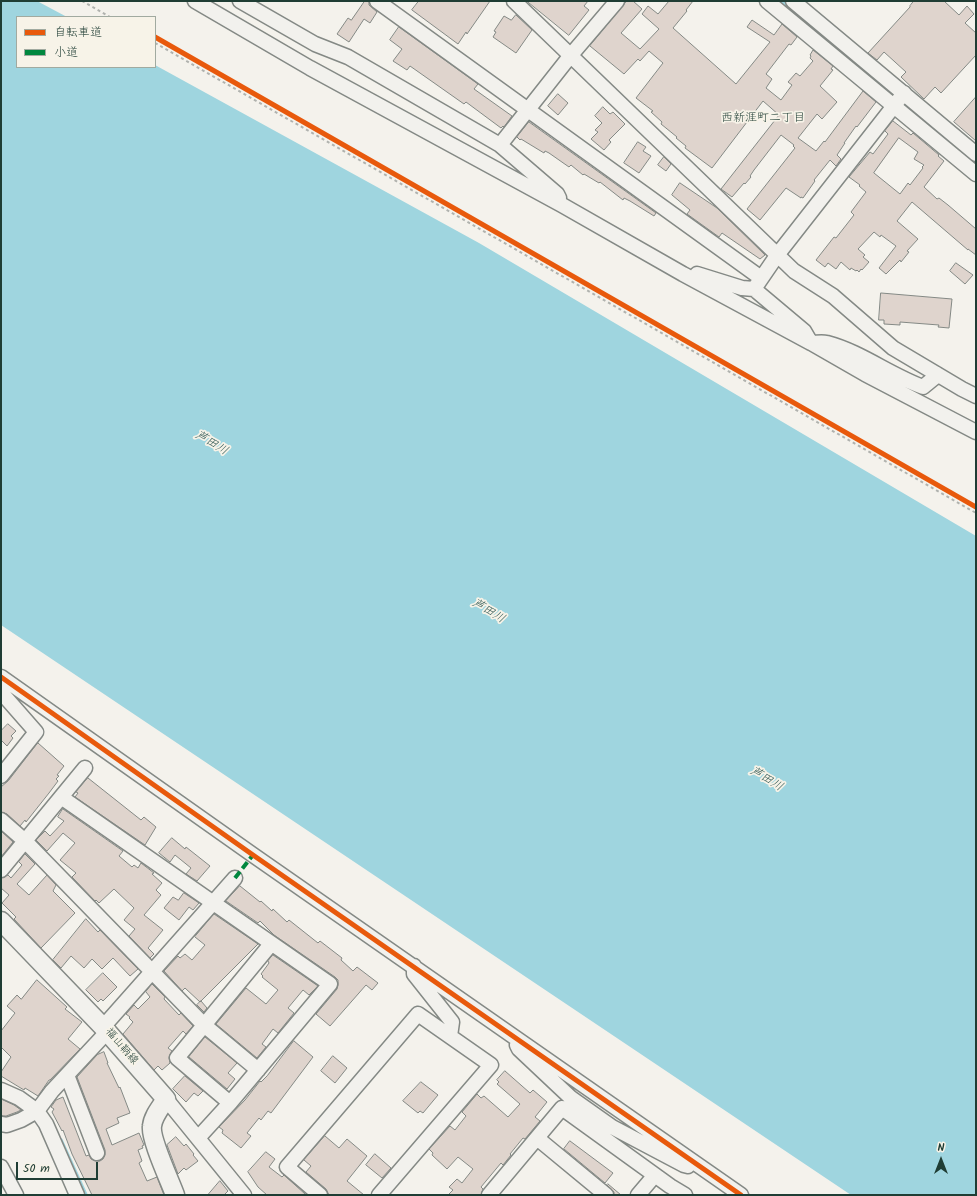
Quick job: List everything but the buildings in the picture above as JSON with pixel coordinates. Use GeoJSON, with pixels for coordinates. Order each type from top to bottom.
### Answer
{"type":"FeatureCollection","features":[{"type":"Feature","properties":{"kind":"main road","name":"福山鞆線"},"geometry":{"type":"LineString","coordinates":[[1,921],[105,1029],[166,1098]]}},
{"type":"Feature","properties":{"kind":"main road"},"geometry":{"type":"LineString","coordinates":[[166,1098],[154,1117],[151,1127],[153,1138],[175,1195]]}},
{"type":"Feature","properties":{"kind":"street"},"geometry":{"type":"LineString","coordinates":[[195,1],[310,68],[562,205],[683,274],[865,374],[976,432]]}},
{"type":"Feature","properties":{"kind":"street"},"geometry":{"type":"LineString","coordinates":[[240,1],[315,44],[348,57],[500,145],[557,194],[562,205]]}},
{"type":"Feature","properties":{"kind":"street"},"geometry":{"type":"LineString","coordinates":[[378,1],[527,109],[758,283],[804,331],[811,343]]}},
{"type":"Feature","properties":{"kind":"street"},"geometry":{"type":"LineString","coordinates":[[514,1],[794,271],[833,296],[893,348],[976,396]]}},
{"type":"Feature","properties":{"kind":"street"},"geometry":{"type":"LineString","coordinates":[[500,145],[527,109],[617,1]]}},
{"type":"Feature","properties":{"kind":"street"},"geometry":{"type":"LineString","coordinates":[[767,1],[898,100],[976,154]]}},
{"type":"Feature","properties":{"kind":"street"},"geometry":{"type":"LineString","coordinates":[[793,1],[976,174]]}},
{"type":"Feature","properties":{"kind":"street"},"geometry":{"type":"LineString","coordinates":[[683,274],[694,274],[742,288],[758,283],[778,254],[898,100]]}},
{"type":"Feature","properties":{"kind":"street"},"geometry":{"type":"LineString","coordinates":[[811,343],[826,343],[862,357],[909,382],[923,387],[937,374]]}},
{"type":"Feature","properties":{"kind":"street"},"geometry":{"type":"LineString","coordinates":[[1,677],[253,855],[741,1195]]}},
{"type":"Feature","properties":{"kind":"street"},"geometry":{"type":"LineString","coordinates":[[1,692],[36,732],[1,776]]}},
{"type":"Feature","properties":{"kind":"street"},"geometry":{"type":"LineString","coordinates":[[1,870],[85,768]]}},
{"type":"Feature","properties":{"kind":"street"},"geometry":{"type":"LineString","coordinates":[[61,797],[330,984],[230,1103],[198,1138]]}},
{"type":"Feature","properties":{"kind":"street"},"geometry":{"type":"LineString","coordinates":[[1,820],[25,841],[204,1025],[258,1070]]}},
{"type":"Feature","properties":{"kind":"street"},"geometry":{"type":"LineString","coordinates":[[1,1124],[7,1125],[21,1120],[39,1108],[152,971],[235,878]]}},
{"type":"Feature","properties":{"kind":"street"},"geometry":{"type":"LineString","coordinates":[[230,1103],[177,1058],[271,944]]}},
{"type":"Feature","properties":{"kind":"street"},"geometry":{"type":"LineString","coordinates":[[414,966],[414,974],[452,1022],[450,1036]]}},
{"type":"Feature","properties":{"kind":"street"},"geometry":{"type":"LineString","coordinates":[[320,1195],[287,1167],[418,1014],[491,1064],[380,1195]]}},
{"type":"Feature","properties":{"kind":"street"},"geometry":{"type":"LineString","coordinates":[[511,1034],[519,1049],[567,1103],[655,1175],[684,1195]]}},
{"type":"Feature","properties":{"kind":"street"},"geometry":{"type":"LineString","coordinates":[[67,1075],[98,1153]]}},
{"type":"Feature","properties":{"kind":"street"},"geometry":{"type":"LineString","coordinates":[[1,1090],[39,1108],[77,1195]]}},
{"type":"Feature","properties":{"kind":"street"},"geometry":{"type":"LineString","coordinates":[[166,1098],[244,1195]]}},
{"type":"Feature","properties":{"kind":"street"},"geometry":{"type":"LineString","coordinates":[[489,1195],[567,1103]]}},
{"type":"Feature","properties":{"kind":"street"},"geometry":{"type":"LineString","coordinates":[[567,1103],[684,1164],[698,1168],[701,1167]]}},
{"type":"Feature","properties":{"kind":"street"},"geometry":{"type":"LineString","coordinates":[[537,1138],[606,1195]]}},
{"type":"Feature","properties":{"kind":"street"},"geometry":{"type":"LineString","coordinates":[[1,1166],[16,1195]]}},
{"type":"Feature","properties":{"kind":"street"},"geometry":{"type":"LineString","coordinates":[[638,1195],[655,1175]]}},
{"type":"Feature","properties":{"kind":"path"},"geometry":{"type":"LineString","coordinates":[[82,1],[108,16]]}},
{"type":"Feature","properties":{"kind":"path"},"geometry":{"type":"LineString","coordinates":[[93,1],[115,14]]}},
{"type":"Feature","properties":{"kind":"path"},"geometry":{"type":"LineString","coordinates":[[156,38],[976,507]]}},
{"type":"Feature","properties":{"kind":"path"},"geometry":{"type":"LineString","coordinates":[[156,44],[976,513]]}},
{"type":"Feature","properties":{"kind":"water","name":"芦田川"},"geometry":{"type":"Polygon","coordinates":[[[1,1],[37,1],[65,16],[16,16],[16,68],[156,68],[156,66],[479,243],[976,536],[976,1195],[851,1195],[1,625],[1,1]]]}},
{"type":"Feature","properties":{"kind":"waterway"},"geometry":{"type":"LineString","coordinates":[[779,1],[976,165]]}},
{"type":"Feature","properties":{"kind":"waterway"},"geometry":{"type":"LineString","coordinates":[[61,1140],[86,1195]]}},
{"type":"Feature","properties":{"kind":"marked path"},"geometry":{"type":"LineString","coordinates":[[235,878],[253,855]]}},
{"type":"Feature","properties":{"kind":"cycle path"},"geometry":{"type":"LineString","coordinates":[[156,38],[976,507]]}},
{"type":"Feature","properties":{"kind":"cycle path"},"geometry":{"type":"LineString","coordinates":[[1,677],[253,855],[741,1195]]}},
{"type":"Feature","properties":{"kind":"district","name":"西新涯町二丁目"},"geometry":{"type":"Point","coordinates":[763,119]}}]}
